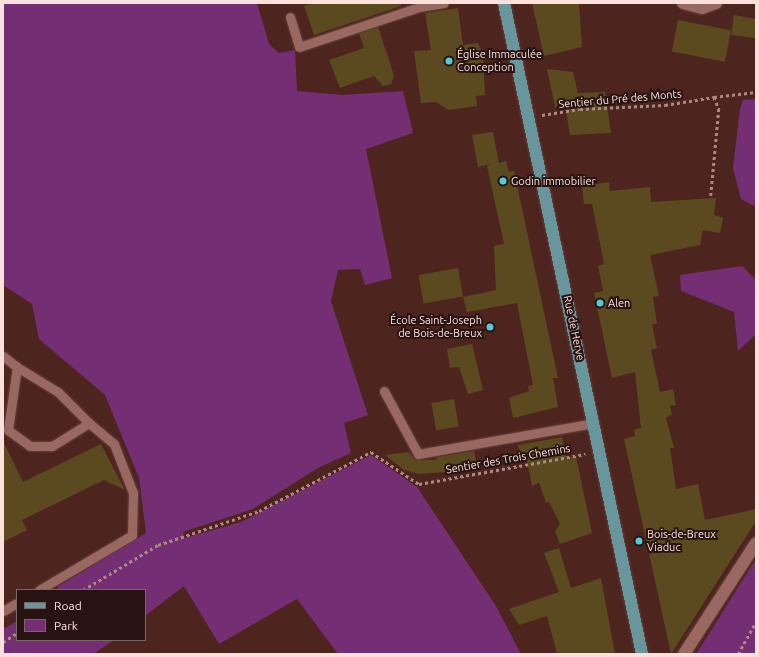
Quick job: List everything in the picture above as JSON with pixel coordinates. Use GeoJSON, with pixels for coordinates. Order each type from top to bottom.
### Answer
{"type":"FeatureCollection","features":[{"type":"Feature","properties":{"kind":"main road","name":"Rue de Herve"},"geometry":{"type":"LineString","coordinates":[[504,3],[642,654]]}},
{"type":"Feature","properties":{"kind":"street"},"geometry":{"type":"LineString","coordinates":[[683,3],[702,8],[716,3]]}},
{"type":"Feature","properties":{"kind":"street"},"geometry":{"type":"LineString","coordinates":[[684,654],[756,544]]}},
{"type":"Feature","properties":{"kind":"lane"},"geometry":{"type":"LineString","coordinates":[[290,17],[299,48],[419,7],[444,3]]}},
{"type":"Feature","properties":{"kind":"lane"},"geometry":{"type":"LineString","coordinates":[[3,356],[17,367],[58,392],[89,423],[114,444],[133,493],[132,535],[41,589]]}},
{"type":"Feature","properties":{"kind":"lane"},"geometry":{"type":"LineString","coordinates":[[17,367],[8,430],[30,446],[52,446],[89,423]]}},
{"type":"Feature","properties":{"kind":"lane"},"geometry":{"type":"LineString","coordinates":[[384,391],[418,454],[593,423]]}},
{"type":"Feature","properties":{"kind":"lane"},"geometry":{"type":"LineString","coordinates":[[3,611],[16,604]]}},
{"type":"Feature","properties":{"kind":"path","name":"Sentier du Pré des Monts"},"geometry":{"type":"LineString","coordinates":[[528,117],[580,109],[665,106],[714,97],[756,92]]}},
{"type":"Feature","properties":{"kind":"path"},"geometry":{"type":"LineString","coordinates":[[711,196],[720,109],[714,97]]}},
{"type":"Feature","properties":{"kind":"path","name":"Sentier des Trois Chemins"},"geometry":{"type":"LineString","coordinates":[[85,589],[158,545],[258,511],[371,452],[419,484],[600,452]]}},
{"type":"Feature","properties":{"kind":"path"},"geometry":{"type":"LineString","coordinates":[[738,654],[756,622]]}},
{"type":"Feature","properties":{"kind":"path"},"geometry":{"type":"LineString","coordinates":[[3,642],[16,634]]}},
{"type":"Feature","properties":{"kind":"green space"},"geometry":{"type":"Polygon","coordinates":[[[3,3],[257,3],[269,44],[279,53],[295,50],[297,91],[343,95],[403,91],[413,133],[366,149],[392,278],[365,285],[360,269],[338,270],[331,301],[368,415],[344,423],[351,453],[318,468],[253,509],[183,532],[185,538],[241,522],[371,455],[417,487],[496,606],[521,654],[338,654],[297,599],[219,644],[184,586],[146,615],[146,589],[58,589],[57,587],[146,533],[139,478],[105,395],[39,339],[32,304],[3,285],[3,3]]]}},
{"type":"Feature","properties":{"kind":"green space"},"geometry":{"type":"Polygon","coordinates":[[[756,99],[756,207],[741,199],[733,168],[740,109],[743,100],[756,99]]]}},
{"type":"Feature","properties":{"kind":"green space"},"geometry":{"type":"Polygon","coordinates":[[[742,266],[756,280],[756,334],[738,351],[734,312],[681,291],[680,275],[742,266]]]}},
{"type":"Feature","properties":{"kind":"green space"},"geometry":{"type":"Polygon","coordinates":[[[756,559],[756,654],[696,654],[756,559]]]}},
{"type":"Feature","properties":{"kind":"green space"},"geometry":{"type":"Polygon","coordinates":[[[16,622],[16,641],[112,641],[93,654],[3,654],[3,629],[16,622]]]}},
{"type":"Feature","properties":{"kind":"building"},"geometry":{"type":"Polygon","coordinates":[[[313,3],[401,3],[401,6],[314,35],[304,6],[313,3]]]}},
{"type":"Feature","properties":{"kind":"building"},"geometry":{"type":"Polygon","coordinates":[[[532,3],[579,3],[582,47],[544,56],[532,3]]]}},
{"type":"Feature","properties":{"kind":"building","name":"Église Immaculée Conception"},"geometry":{"type":"Polygon","coordinates":[[[458,8],[463,45],[478,43],[483,56],[485,95],[476,96],[477,106],[448,110],[436,102],[421,103],[414,51],[431,50],[425,13],[458,8]]]}},
{"type":"Feature","properties":{"kind":"building"},"geometry":{"type":"Polygon","coordinates":[[[734,15],[756,19],[756,38],[731,35],[734,15]]]}},
{"type":"Feature","properties":{"kind":"building"},"geometry":{"type":"Polygon","coordinates":[[[678,20],[731,30],[725,62],[672,51],[678,20]]]}},
{"type":"Feature","properties":{"kind":"building"},"geometry":{"type":"Polygon","coordinates":[[[378,27],[394,75],[391,84],[383,86],[374,76],[340,88],[329,60],[364,48],[359,33],[378,27]]]}},
{"type":"Feature","properties":{"kind":"building"},"geometry":{"type":"Polygon","coordinates":[[[547,69],[573,72],[578,93],[605,92],[611,133],[570,135],[565,105],[555,107],[547,69]]]}},
{"type":"Feature","properties":{"kind":"building"},"geometry":{"type":"Polygon","coordinates":[[[493,132],[499,163],[506,161],[509,172],[514,171],[558,378],[553,378],[558,407],[513,418],[509,398],[529,391],[528,386],[533,385],[517,303],[467,312],[463,297],[496,290],[494,246],[504,244],[487,166],[492,164],[478,167],[472,135],[493,132]]]}},
{"type":"Feature","properties":{"kind":"building"},"geometry":{"type":"Polygon","coordinates":[[[609,182],[610,191],[650,187],[651,202],[716,198],[714,215],[723,218],[720,233],[703,230],[700,245],[650,255],[659,296],[653,297],[657,324],[652,324],[657,348],[651,350],[660,392],[673,389],[676,405],[670,406],[672,414],[666,418],[674,448],[670,448],[676,489],[698,484],[705,520],[756,509],[756,521],[671,654],[624,439],[635,436],[634,430],[641,428],[635,372],[612,378],[594,293],[603,291],[598,266],[604,264],[592,204],[584,204],[582,186],[609,182]]]}},
{"type":"Feature","properties":{"kind":"building"},"geometry":{"type":"Polygon","coordinates":[[[458,268],[463,297],[424,304],[419,275],[458,268]]]}},
{"type":"Feature","properties":{"kind":"building"},"geometry":{"type":"Polygon","coordinates":[[[472,344],[483,390],[468,394],[459,367],[450,368],[447,349],[472,344]]]}},
{"type":"Feature","properties":{"kind":"building"},"geometry":{"type":"Polygon","coordinates":[[[454,399],[459,427],[436,431],[431,403],[454,399]]]}},
{"type":"Feature","properties":{"kind":"building"},"geometry":{"type":"Polygon","coordinates":[[[562,437],[566,458],[576,456],[592,533],[560,544],[555,531],[560,524],[549,502],[546,503],[539,483],[532,486],[527,460],[522,461],[518,445],[562,437]]]}},
{"type":"Feature","properties":{"kind":"building"},"geometry":{"type":"Polygon","coordinates":[[[3,441],[23,482],[101,444],[125,490],[104,480],[22,520],[27,530],[3,542],[3,441]]]}},
{"type":"Feature","properties":{"kind":"building"},"geometry":{"type":"Polygon","coordinates":[[[474,451],[477,466],[469,470],[420,474],[404,470],[385,455],[408,452],[416,460],[436,460],[437,457],[474,451]]]}},
{"type":"Feature","properties":{"kind":"building"},"geometry":{"type":"Polygon","coordinates":[[[559,548],[571,588],[601,578],[615,654],[557,654],[547,616],[519,625],[509,609],[559,592],[544,553],[559,548]]]}},
{"type":"Feature","properties":{"kind":"place","name":"Église Immaculée Conception"},"geometry":{"type":"Point","coordinates":[449,61]}},
{"type":"Feature","properties":{"kind":"place","name":"Godin immobilier"},"geometry":{"type":"Point","coordinates":[503,181]}},
{"type":"Feature","properties":{"kind":"place","name":"Alen"},"geometry":{"type":"Point","coordinates":[600,303]}},
{"type":"Feature","properties":{"kind":"place","name":"École Saint-Joseph de Bois-de-Breux"},"geometry":{"type":"Point","coordinates":[490,327]}},
{"type":"Feature","properties":{"kind":"place","name":"Bois-de-Breux Viaduc"},"geometry":{"type":"Point","coordinates":[639,541]}}]}
